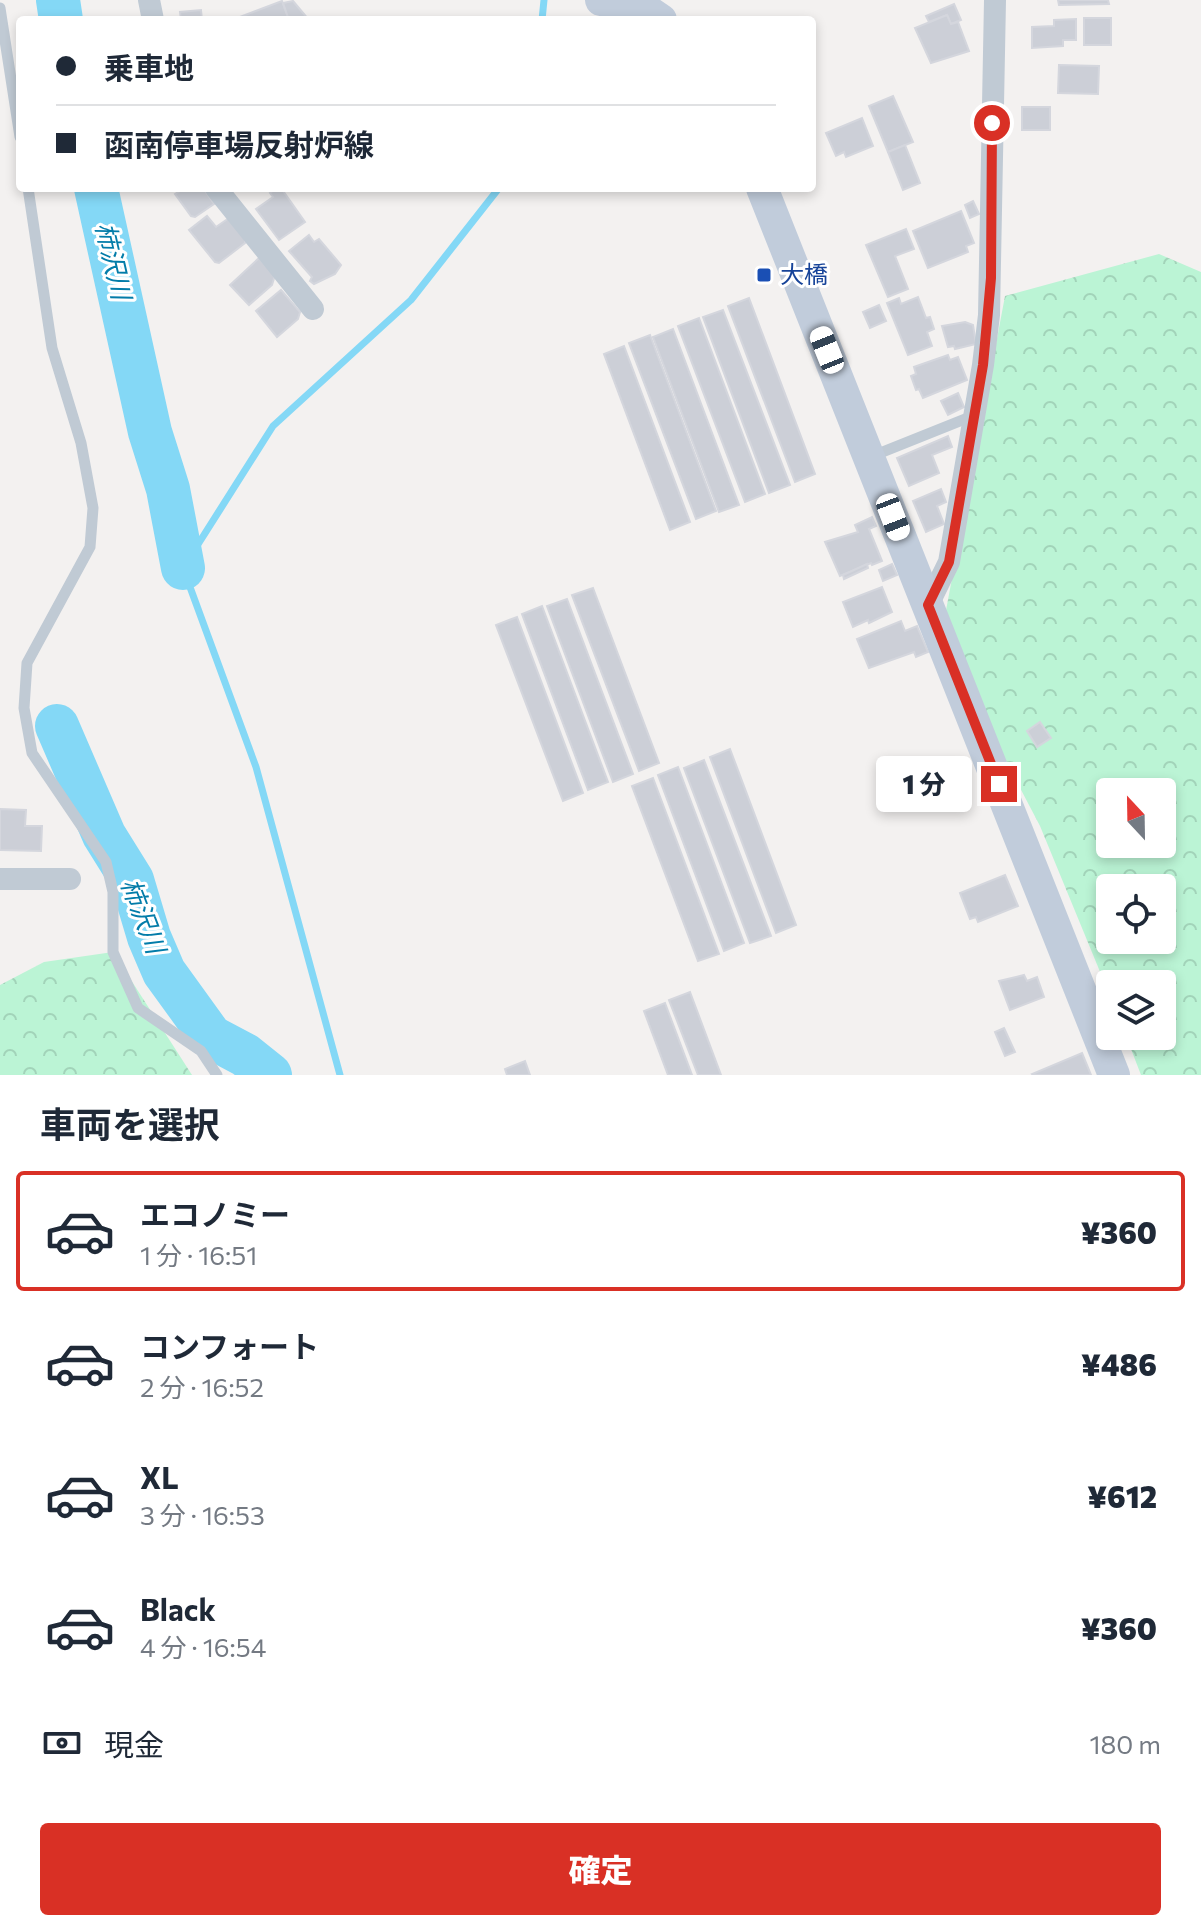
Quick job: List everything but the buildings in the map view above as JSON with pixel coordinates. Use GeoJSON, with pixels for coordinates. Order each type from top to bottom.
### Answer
{"type":"FeatureCollection","features":[{"type":"Feature","properties":{"kind":"main road"},"geometry":{"type":"LineString","coordinates":[[601,0],[654,10]]}},
{"type":"Feature","properties":{"kind":"main road"},"geometry":{"type":"LineString","coordinates":[[764,192],[1114,1075]]}},
{"type":"Feature","properties":{"kind":"street"},"geometry":{"type":"LineString","coordinates":[[928,605],[949,562],[983,365],[991,278],[995,0]]}},
{"type":"Feature","properties":{"kind":"street"},"geometry":{"type":"LineString","coordinates":[[219,192],[313,309]]}},
{"type":"Feature","properties":{"kind":"street"},"geometry":{"type":"LineString","coordinates":[[0,879],[70,879]]}},
{"type":"Feature","properties":{"kind":"lane"},"geometry":{"type":"LineString","coordinates":[[0,8],[16,111]]}},
{"type":"Feature","properties":{"kind":"lane"},"geometry":{"type":"LineString","coordinates":[[29,192],[52,348],[81,443],[93,508],[90,547],[27,663],[24,708],[32,753],[106,862],[113,892],[113,952],[138,1008],[201,1051],[217,1075]]}},
{"type":"Feature","properties":{"kind":"lane"},"geometry":{"type":"LineString","coordinates":[[870,458],[975,415]]}},
{"type":"Feature","properties":{"kind":"green space"},"geometry":{"type":"Polygon","coordinates":[[[1159,254],[1201,272],[1201,1075],[1141,1075],[1131,1050],[1176,1050],[1176,970],[1099,970],[1040,826],[941,637],[1005,296],[1159,254]]]}},
{"type":"Feature","properties":{"kind":"green space"},"geometry":{"type":"Polygon","coordinates":[[[113,952],[192,1075],[0,1075],[0,985],[44,962],[113,952]]]}},
{"type":"Feature","properties":{"kind":"waterway","name":"柿沢川"},"geometry":{"type":"LineString","coordinates":[[58,0],[60,16]]}},
{"type":"Feature","properties":{"kind":"waterway"},"geometry":{"type":"LineString","coordinates":[[542,16],[544,0]]}},
{"type":"Feature","properties":{"kind":"waterway","name":"柿沢川"},"geometry":{"type":"LineString","coordinates":[[97,192],[150,432],[168,489],[183,568]]}},
{"type":"Feature","properties":{"kind":"waterway"},"geometry":{"type":"LineString","coordinates":[[340,1075],[256,767],[183,568],[273,426],[411,300],[496,192]]}},
{"type":"Feature","properties":{"kind":"waterway","name":"柿沢川"},"geometry":{"type":"LineString","coordinates":[[57,726],[104,835],[132,880],[149,937],[164,972],[211,1037],[245,1055],[270,1075]]}},
{"type":"Feature","properties":{"kind":"place","name":"大橋"},"geometry":{"type":"Point","coordinates":[764,275]}},
{"type":"Feature","properties":{"kind":"route"},"geometry":{"type":"LineString","coordinates":[[992,123],[991,278],[983,365],[949,562],[928,605],[999,784]]}}]}
